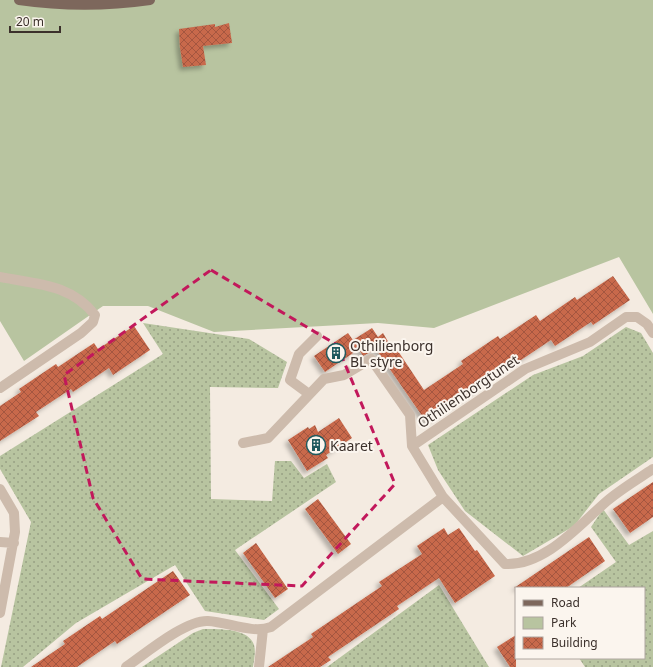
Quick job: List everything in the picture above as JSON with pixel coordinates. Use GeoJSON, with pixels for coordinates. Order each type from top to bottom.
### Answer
{"type":"FeatureCollection","features":[{"type":"Feature","properties":{"kind":"main road"},"geometry":{"type":"LineString","coordinates":[[19,0],[47,3],[81,3],[150,0]]}},
{"type":"Feature","properties":{"kind":"street"},"geometry":{"type":"LineString","coordinates":[[0,277],[67,291],[82,300],[95,315],[94,322],[81,333],[0,388]]}},
{"type":"Feature","properties":{"kind":"street","name":"Othilienborgtunet"},"geometry":{"type":"LineString","coordinates":[[653,334],[647,324],[637,317],[626,317],[590,342],[525,368],[412,446],[443,497],[505,564],[518,564],[535,558],[574,532],[608,500],[653,469]]}},
{"type":"Feature","properties":{"kind":"street"},"geometry":{"type":"LineString","coordinates":[[309,394],[290,380],[299,354],[317,336]]}},
{"type":"Feature","properties":{"kind":"street"},"geometry":{"type":"LineString","coordinates":[[243,443],[268,438],[324,379],[344,375],[371,359],[410,415],[412,446]]}},
{"type":"Feature","properties":{"kind":"street"},"geometry":{"type":"LineString","coordinates":[[0,488],[14,513],[15,522],[14,543],[0,612]]}},
{"type":"Feature","properties":{"kind":"street"},"geometry":{"type":"LineString","coordinates":[[126,667],[184,628],[197,622],[217,622],[263,630],[279,622],[443,497]]}},
{"type":"Feature","properties":{"kind":"street"},"geometry":{"type":"LineString","coordinates":[[0,542],[14,543]]}},
{"type":"Feature","properties":{"kind":"street"},"geometry":{"type":"LineString","coordinates":[[259,667],[263,630]]}},
{"type":"Feature","properties":{"kind":"highlighted area"},"geometry":{"type":"Polygon","coordinates":[[[211,270],[337,345],[395,484],[302,586],[142,579],[93,498],[64,375],[211,270]]]}},
{"type":"Feature","properties":{"kind":"green space"},"geometry":{"type":"Polygon","coordinates":[[[0,0],[653,0],[653,314],[619,257],[434,328],[378,323],[214,332],[148,306],[103,306],[24,361],[0,321],[0,0]]]}},
{"type":"Feature","properties":{"kind":"green space"},"geometry":{"type":"Polygon","coordinates":[[[143,323],[249,339],[287,362],[278,388],[210,387],[211,499],[272,501],[275,461],[291,461],[304,478],[327,464],[336,482],[235,550],[279,609],[264,620],[205,611],[175,565],[76,623],[23,667],[1,667],[31,522],[0,469],[0,456],[163,354],[143,323]]]}},
{"type":"Feature","properties":{"kind":"green space"},"geometry":{"type":"Polygon","coordinates":[[[626,327],[641,333],[653,353],[653,457],[599,494],[574,526],[523,556],[465,511],[438,470],[428,445],[533,375],[583,356],[626,327]]]}},
{"type":"Feature","properties":{"kind":"green space"},"geometry":{"type":"Polygon","coordinates":[[[603,509],[629,545],[653,531],[653,667],[585,667],[580,659],[645,659],[645,587],[579,587],[616,562],[591,527],[603,509]]]}},
{"type":"Feature","properties":{"kind":"green space"},"geometry":{"type":"Polygon","coordinates":[[[439,585],[489,667],[327,667],[439,585]]]}},
{"type":"Feature","properties":{"kind":"green space"},"geometry":{"type":"Polygon","coordinates":[[[203,629],[240,632],[246,635],[251,639],[255,648],[253,667],[142,667],[193,633],[203,629]]]}},
{"type":"Feature","properties":{"kind":"building"},"geometry":{"type":"Polygon","coordinates":[[[229,23],[232,43],[203,46],[206,65],[183,67],[179,29],[215,24],[215,27],[229,23]]]}},
{"type":"Feature","properties":{"kind":"building"},"geometry":{"type":"Polygon","coordinates":[[[613,276],[630,300],[593,325],[591,322],[555,346],[551,340],[515,364],[513,361],[479,384],[481,387],[427,423],[376,349],[363,356],[359,349],[325,372],[314,356],[348,333],[353,340],[372,328],[378,337],[383,333],[393,350],[396,348],[424,390],[463,364],[461,361],[498,336],[500,339],[536,315],[540,321],[575,297],[577,300],[613,276]]]}},
{"type":"Feature","properties":{"kind":"building"},"geometry":{"type":"Polygon","coordinates":[[[134,326],[150,350],[113,375],[109,368],[73,392],[71,389],[36,412],[39,416],[0,441],[0,406],[21,392],[19,389],[56,364],[58,367],[94,343],[98,349],[134,326]]]}},
{"type":"Feature","properties":{"kind":"building","name":"Kaaret"},"geometry":{"type":"Polygon","coordinates":[[[339,418],[352,438],[326,455],[328,458],[307,471],[288,440],[308,427],[309,429],[315,425],[318,432],[339,418]]]}},
{"type":"Feature","properties":{"kind":"building"},"geometry":{"type":"Polygon","coordinates":[[[653,482],[653,517],[630,533],[613,509],[653,482]]]}},
{"type":"Feature","properties":{"kind":"building"},"geometry":{"type":"Polygon","coordinates":[[[318,499],[351,544],[338,554],[305,509],[318,499]]]}},
{"type":"Feature","properties":{"kind":"building"},"geometry":{"type":"Polygon","coordinates":[[[444,528],[448,535],[459,528],[495,576],[455,603],[439,578],[397,606],[399,609],[328,657],[331,660],[320,667],[268,667],[313,637],[311,634],[382,586],[379,582],[422,554],[417,546],[444,528]]]}},
{"type":"Feature","properties":{"kind":"building"},"geometry":{"type":"Polygon","coordinates":[[[589,537],[605,561],[567,587],[515,587],[589,537]]]}},
{"type":"Feature","properties":{"kind":"building"},"geometry":{"type":"Polygon","coordinates":[[[256,543],[288,589],[275,598],[243,553],[256,543]]]}},
{"type":"Feature","properties":{"kind":"building"},"geometry":{"type":"Polygon","coordinates":[[[173,571],[190,595],[117,644],[115,641],[77,667],[31,667],[65,644],[63,641],[100,616],[102,619],[173,571]]]}},
{"type":"Feature","properties":{"kind":"building"},"geometry":{"type":"Polygon","coordinates":[[[515,636],[516,667],[510,667],[497,647],[515,636]]]}},
{"type":"Feature","properties":{"kind":"place","name":"Othilienborg BL styre"},"geometry":{"type":"Point","coordinates":[336,353]}},
{"type":"Feature","properties":{"kind":"place","name":"Kaaret"},"geometry":{"type":"Point","coordinates":[316,445]}}]}
